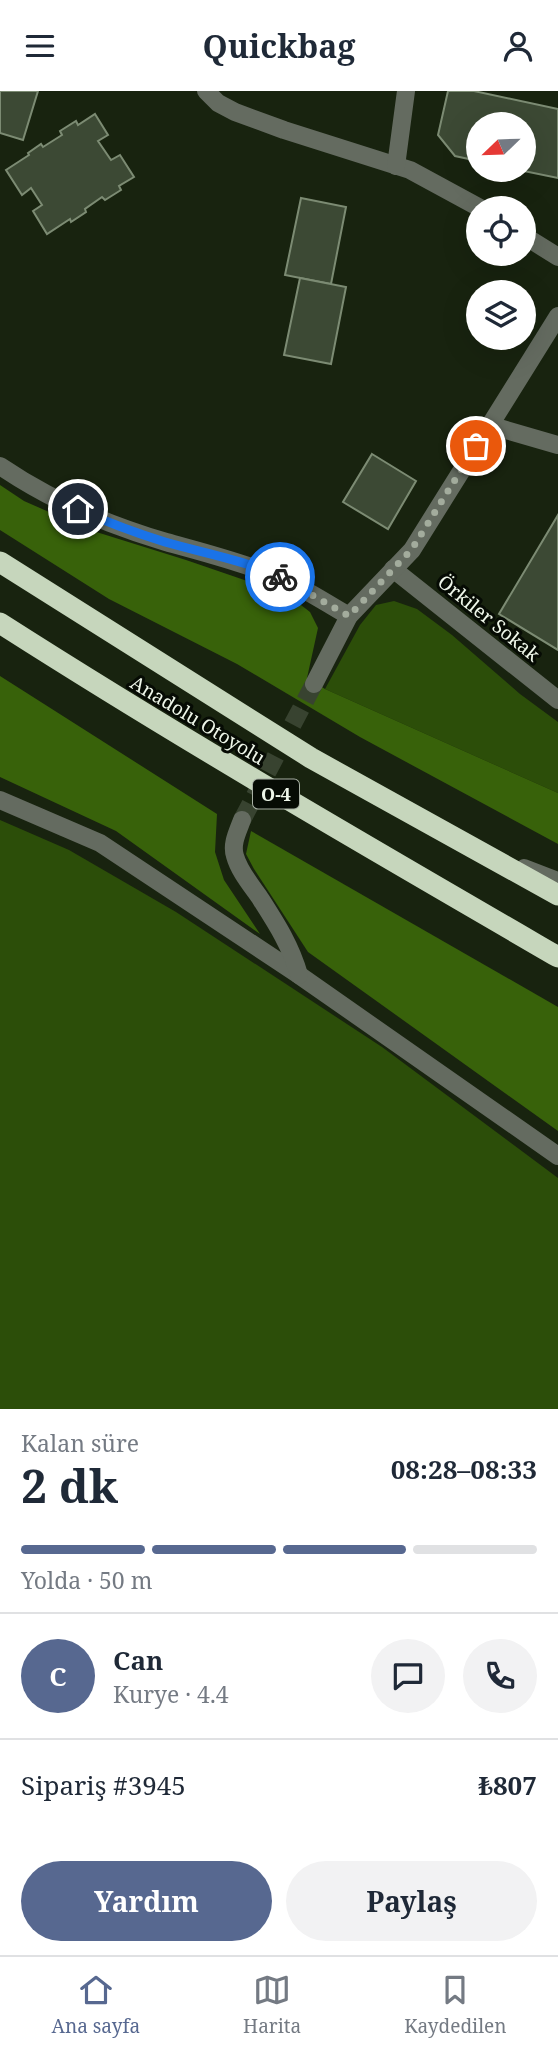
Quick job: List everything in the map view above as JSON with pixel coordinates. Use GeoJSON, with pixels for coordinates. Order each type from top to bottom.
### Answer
{"type":"FeatureCollection","features":[{"type":"Feature","properties":{"kind":"highway","name":"Anadolu Otoyolu"},"geometry":{"type":"LineString","coordinates":[[0,562],[276,736],[558,895]]}},
{"type":"Feature","properties":{"kind":"highway","name":"Anadolu Otoyolu"},"geometry":{"type":"LineString","coordinates":[[0,623],[110,694],[296,806],[558,957]]}},
{"type":"Feature","properties":{"kind":"street"},"geometry":{"type":"LineString","coordinates":[[206,91],[218,103],[235,112],[410,170],[466,200]]}},
{"type":"Feature","properties":{"kind":"street"},"geometry":{"type":"LineString","coordinates":[[396,166],[406,91]]}},
{"type":"Feature","properties":{"kind":"street"},"geometry":{"type":"LineString","coordinates":[[536,243],[558,257]]}},
{"type":"Feature","properties":{"kind":"street"},"geometry":{"type":"LineString","coordinates":[[314,684],[349,616],[412,549],[558,316]]}},
{"type":"Feature","properties":{"kind":"street"},"geometry":{"type":"LineString","coordinates":[[489,425],[558,445]]}},
{"type":"Feature","properties":{"kind":"street"},"geometry":{"type":"LineString","coordinates":[[0,466],[57,499],[99,519],[277,576],[349,616]]}},
{"type":"Feature","properties":{"kind":"street","name":"Örkiler Sokak"},"geometry":{"type":"LineString","coordinates":[[393,569],[558,700]]}},
{"type":"Feature","properties":{"kind":"street"},"geometry":{"type":"LineString","coordinates":[[0,800],[100,843],[299,975],[558,1156]]}},
{"type":"Feature","properties":{"kind":"street"},"geometry":{"type":"LineString","coordinates":[[242,820],[234,843],[234,854],[239,868],[285,937],[299,975]]}},
{"type":"Feature","properties":{"kind":"lane"},"geometry":{"type":"LineString","coordinates":[[472,847],[558,880]]}},
{"type":"Feature","properties":{"kind":"green space"},"geometry":{"type":"Polygon","coordinates":[[[0,485],[24,501],[90,530],[288,595],[310,612],[318,628],[307,678],[325,689],[558,793],[558,844],[360,737],[237,664],[109,599],[0,530],[0,485]]]}},
{"type":"Feature","properties":{"kind":"green space"},"geometry":{"type":"Polygon","coordinates":[[[394,601],[417,609],[558,722],[558,793],[325,689],[360,625],[376,605],[394,601]]]}},
{"type":"Feature","properties":{"kind":"green space"},"geometry":{"type":"Polygon","coordinates":[[[0,676],[217,814],[215,852],[224,880],[260,934],[116,831],[0,777],[0,676]]]}},
{"type":"Feature","properties":{"kind":"green space"},"geometry":{"type":"Polygon","coordinates":[[[0,820],[69,850],[176,912],[382,1047],[558,1178],[558,1409],[0,1409],[0,820]]]}},
{"type":"Feature","properties":{"kind":"green space"},"geometry":{"type":"Polygon","coordinates":[[[251,831],[558,1007],[558,1131],[308,952],[246,854],[251,831]]]}},
{"type":"Feature","properties":{"kind":"building"},"geometry":{"type":"Polygon","coordinates":[[[0,91],[38,91],[23,140],[0,133],[0,91]]]}},
{"type":"Feature","properties":{"kind":"building"},"geometry":{"type":"Polygon","coordinates":[[[448,91],[474,91],[558,109],[558,178],[536,173],[536,112],[466,112],[466,158],[455,156],[438,135],[448,91]]]}},
{"type":"Feature","properties":{"kind":"building"},"geometry":{"type":"Polygon","coordinates":[[[95,114],[108,135],[98,141],[111,160],[120,155],[134,177],[119,186],[121,190],[105,200],[102,197],[85,209],[86,212],[47,234],[33,211],[42,205],[31,188],[22,195],[6,170],[41,144],[43,147],[62,135],[60,131],[76,121],[78,125],[95,114]]]}},
{"type":"Feature","properties":{"kind":"building"},"geometry":{"type":"Polygon","coordinates":[[[301,198],[346,207],[331,284],[285,275],[301,198]]]}},
{"type":"Feature","properties":{"kind":"building"},"geometry":{"type":"Polygon","coordinates":[[[300,278],[346,287],[331,364],[284,355],[300,278]]]}},
{"type":"Feature","properties":{"kind":"building"},"geometry":{"type":"Polygon","coordinates":[[[372,454],[416,481],[388,529],[343,502],[372,454]]]}},
{"type":"Feature","properties":{"kind":"building"},"geometry":{"type":"Polygon","coordinates":[[[558,515],[558,650],[499,614],[558,515]]]}},
{"type":"Feature","properties":{"kind":"tunnel"},"geometry":{"type":"LineString","coordinates":[[242,820],[314,684]]}},
{"type":"Feature","properties":{"kind":"way so far"},"geometry":{"type":"LineString","coordinates":[[280,577],[349,616],[412,549],[476,446]]}},
{"type":"Feature","properties":{"kind":"route"},"geometry":{"type":"LineString","coordinates":[[78,509],[164,541],[280,577]]}}]}
